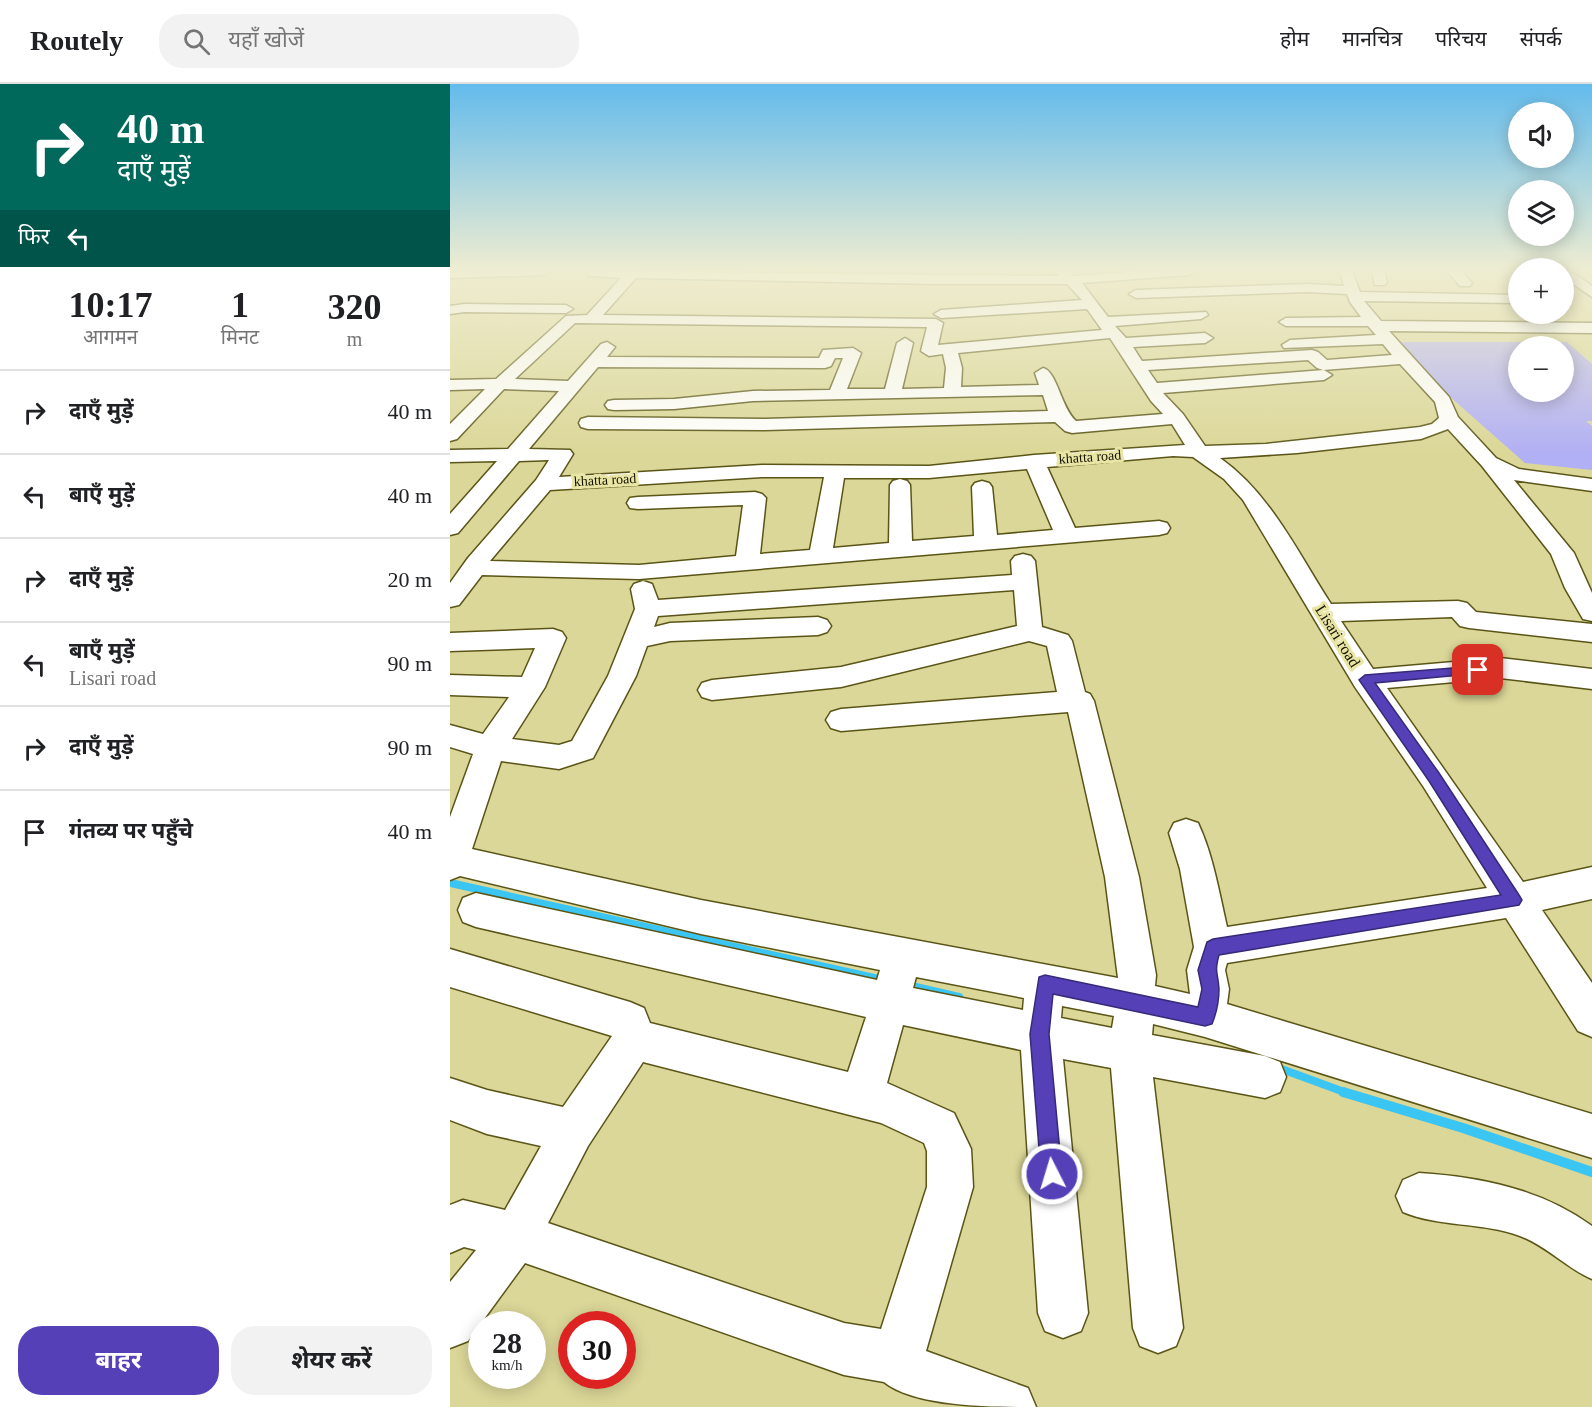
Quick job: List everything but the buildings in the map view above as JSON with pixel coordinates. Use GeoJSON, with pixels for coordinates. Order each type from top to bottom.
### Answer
{"type":"FeatureCollection","features":[{"type":"Feature","properties":{"kind":"street"},"geometry":{"type":"LineString","coordinates":[[450,435],[500,384],[556,333]]}},
{"type":"Feature","properties":{"kind":"street"},"geometry":{"type":"LineString","coordinates":[[450,528],[574,384],[624,333]]}},
{"type":"Feature","properties":{"kind":"street"},"geometry":{"type":"LineString","coordinates":[[676,362],[701,333]]}},
{"type":"Feature","properties":{"kind":"street"},"geometry":{"type":"LineString","coordinates":[[933,333],[929,351],[1110,333],[1205,338]]}},
{"type":"Feature","properties":{"kind":"street","name":"Lisari road"},"geometry":{"type":"LineString","coordinates":[[1110,333],[1137,366],[1170,418]]}},
{"type":"Feature","properties":{"kind":"street","name":"Lisari road"},"geometry":{"type":"LineString","coordinates":[[1110,333],[1170,418],[1196,448],[1231,474],[1252,497],[1365,680],[1434,777],[1592,1017]]}},
{"type":"Feature","properties":{"kind":"street"},"geometry":{"type":"LineString","coordinates":[[1236,348],[1352,333]]}},
{"type":"Feature","properties":{"kind":"street"},"geometry":{"type":"LineString","coordinates":[[1384,333],[1404,359],[1443,401],[1449,419],[1489,462],[1562,553],[1577,588],[1592,613]]}},
{"type":"Feature","properties":{"kind":"street"},"geometry":{"type":"LineString","coordinates":[[831,341],[864,342]]}},
{"type":"Feature","properties":{"kind":"street"},"geometry":{"type":"LineString","coordinates":[[885,342],[930,344]]}},
{"type":"Feature","properties":{"kind":"street"},"geometry":{"type":"LineString","coordinates":[[892,394],[905,343]]}},
{"type":"Feature","properties":{"kind":"street"},"geometry":{"type":"LineString","coordinates":[[949,348],[954,368],[952,393]]}},
{"type":"Feature","properties":{"kind":"street"},"geometry":{"type":"LineString","coordinates":[[594,362],[782,358],[825,363],[829,352],[853,353],[836,395]]}},
{"type":"Feature","properties":{"kind":"street"},"geometry":{"type":"LineString","coordinates":[[1137,366],[1312,355],[1323,365],[1404,359]]}},
{"type":"Feature","properties":{"kind":"street"},"geometry":{"type":"LineString","coordinates":[[1152,389],[1324,375]]}},
{"type":"Feature","properties":{"kind":"street"},"geometry":{"type":"LineString","coordinates":[[730,382],[836,395],[952,393],[1046,382],[1059,416],[1072,427],[1170,418]]}},
{"type":"Feature","properties":{"kind":"street"},"geometry":{"type":"LineString","coordinates":[[450,385],[593,383]]}},
{"type":"Feature","properties":{"kind":"street"},"geometry":{"type":"LineString","coordinates":[[614,405],[674,404],[759,385]]}},
{"type":"Feature","properties":{"kind":"street"},"geometry":{"type":"LineString","coordinates":[[736,424],[759,385]]}},
{"type":"Feature","properties":{"kind":"street"},"geometry":{"type":"LineString","coordinates":[[588,423],[908,422],[1059,416]]}},
{"type":"Feature","properties":{"kind":"street","name":"khatta road"},"geometry":{"type":"LineString","coordinates":[[544,484],[762,471],[929,472],[1196,448],[1257,452],[1422,433],[1439,428],[1449,419]]}},
{"type":"Feature","properties":{"kind":"street"},"geometry":{"type":"LineString","coordinates":[[450,456],[563,454],[544,484],[476,563],[475,568],[450,599]]}},
{"type":"Feature","properties":{"kind":"street"},"geometry":{"type":"LineString","coordinates":[[1034,461],[1067,536]]}},
{"type":"Feature","properties":{"kind":"street"},"geometry":{"type":"LineString","coordinates":[[1489,462],[1514,474],[1592,485]]}},
{"type":"Feature","properties":{"kind":"street"},"geometry":{"type":"LineString","coordinates":[[820,556],[835,471]]}},
{"type":"Feature","properties":{"kind":"street"},"geometry":{"type":"LineString","coordinates":[[900,485],[901,550]]}},
{"type":"Feature","properties":{"kind":"street"},"geometry":{"type":"LineString","coordinates":[[982,487],[986,543]]}},
{"type":"Feature","properties":{"kind":"street"},"geometry":{"type":"LineString","coordinates":[[638,503],[755,498],[747,563]]}},
{"type":"Feature","properties":{"kind":"street"},"geometry":{"type":"LineString","coordinates":[[475,568],[639,572],[1159,528]]}},
{"type":"Feature","properties":{"kind":"street"},"geometry":{"type":"LineString","coordinates":[[1021,540],[1030,632]]}},
{"type":"Feature","properties":{"kind":"street"},"geometry":{"type":"LineString","coordinates":[[450,736],[490,748],[559,757],[582,750],[622,676],[648,609],[639,572]]}},
{"type":"Feature","properties":{"kind":"street"},"geometry":{"type":"LineString","coordinates":[[648,609],[1025,582]]}},
{"type":"Feature","properties":{"kind":"street"},"geometry":{"type":"LineString","coordinates":[[1323,613],[1458,609],[1469,620],[1592,633]]}},
{"type":"Feature","properties":{"kind":"street"},"geometry":{"type":"LineString","coordinates":[[635,640],[670,632],[818,626]]}},
{"type":"Feature","properties":{"kind":"street"},"geometry":{"type":"LineString","coordinates":[[712,690],[841,677],[1030,632],[1059,641],[1073,702]]}},
{"type":"Feature","properties":{"kind":"street"},"geometry":{"type":"LineString","coordinates":[[450,642],[553,638],[531,687],[490,748],[451,861],[701,917],[1136,1001],[1205,1017],[1592,1136]]}},
{"type":"Feature","properties":{"kind":"street"},"geometry":{"type":"LineString","coordinates":[[1365,680],[1500,668],[1592,679]]}},
{"type":"Feature","properties":{"kind":"street"},"geometry":{"type":"LineString","coordinates":[[450,685],[531,687]]}},
{"type":"Feature","properties":{"kind":"street"},"geometry":{"type":"LineString","coordinates":[[841,720],[1080,701],[1122,877],[1137,975],[1130,1053],[1158,1328]]}},
{"type":"Feature","properties":{"kind":"street"},"geometry":{"type":"LineString","coordinates":[[1186,833],[1197,869],[1213,947],[1206,970],[1210,989],[1205,1017]]}},
{"type":"Feature","properties":{"kind":"street"},"geometry":{"type":"LineString","coordinates":[[1213,947],[1514,900],[1592,882]]}},
{"type":"Feature","properties":{"kind":"street"},"geometry":{"type":"LineString","coordinates":[[476,910],[891,1003],[1130,1053],[1265,1077]]}},
{"type":"Feature","properties":{"kind":"street"},"geometry":{"type":"LineString","coordinates":[[862,1097],[903,956]]}},
{"type":"Feature","properties":{"kind":"street"},"geometry":{"type":"LineString","coordinates":[[450,969],[630,1022],[634,1039],[573,1131],[516,1236],[450,1323]]}},
{"type":"Feature","properties":{"kind":"street"},"geometry":{"type":"LineString","coordinates":[[1045,983],[1040,1034],[1063,1313]]}},
{"type":"Feature","properties":{"kind":"street"},"geometry":{"type":"LineString","coordinates":[[634,1039],[885,1103],[939,1128],[950,1149],[950,1187],[898,1358]]}},
{"type":"Feature","properties":{"kind":"street"},"geometry":{"type":"LineString","coordinates":[[450,1099],[486,1112],[573,1131]]}},
{"type":"Feature","properties":{"kind":"street"},"geometry":{"type":"LineString","coordinates":[[1419,1196],[1466,1199],[1516,1211],[1553,1228],[1592,1256]]}},
{"type":"Feature","properties":{"kind":"street"},"geometry":{"type":"LineString","coordinates":[[450,1229],[464,1223],[516,1236],[844,1349],[898,1358],[911,1373],[1009,1407]]}},
{"type":"Feature","properties":{"kind":"shaded area"},"geometry":{"type":"Polygon","coordinates":[[[1399,342],[1508,342],[1508,402],[1574,402],[1574,348],[1592,364],[1592,421],[1586,421],[1592,426],[1592,470],[1525,463],[1448,395],[1399,342]]]}},
{"type":"Feature","properties":{"kind":"waterway"},"geometry":{"type":"LineString","coordinates":[[450,883],[883,980]]}},
{"type":"Feature","properties":{"kind":"waterway"},"geometry":{"type":"LineString","coordinates":[[907,985],[959,997]]}},
{"type":"Feature","properties":{"kind":"waterway"},"geometry":{"type":"LineString","coordinates":[[1276,1067],[1347,1093]]}},
{"type":"Feature","properties":{"kind":"waterway"},"geometry":{"type":"LineString","coordinates":[[1343,1092],[1463,1128],[1592,1172]]}},
{"type":"Feature","properties":{"kind":"route"},"geometry":{"type":"LineString","coordinates":[[1052,1174],[1040,1034],[1045,983],[1205,1017],[1210,989],[1206,970],[1213,947],[1514,900],[1434,777],[1365,680],[1478,670]]}}]}
